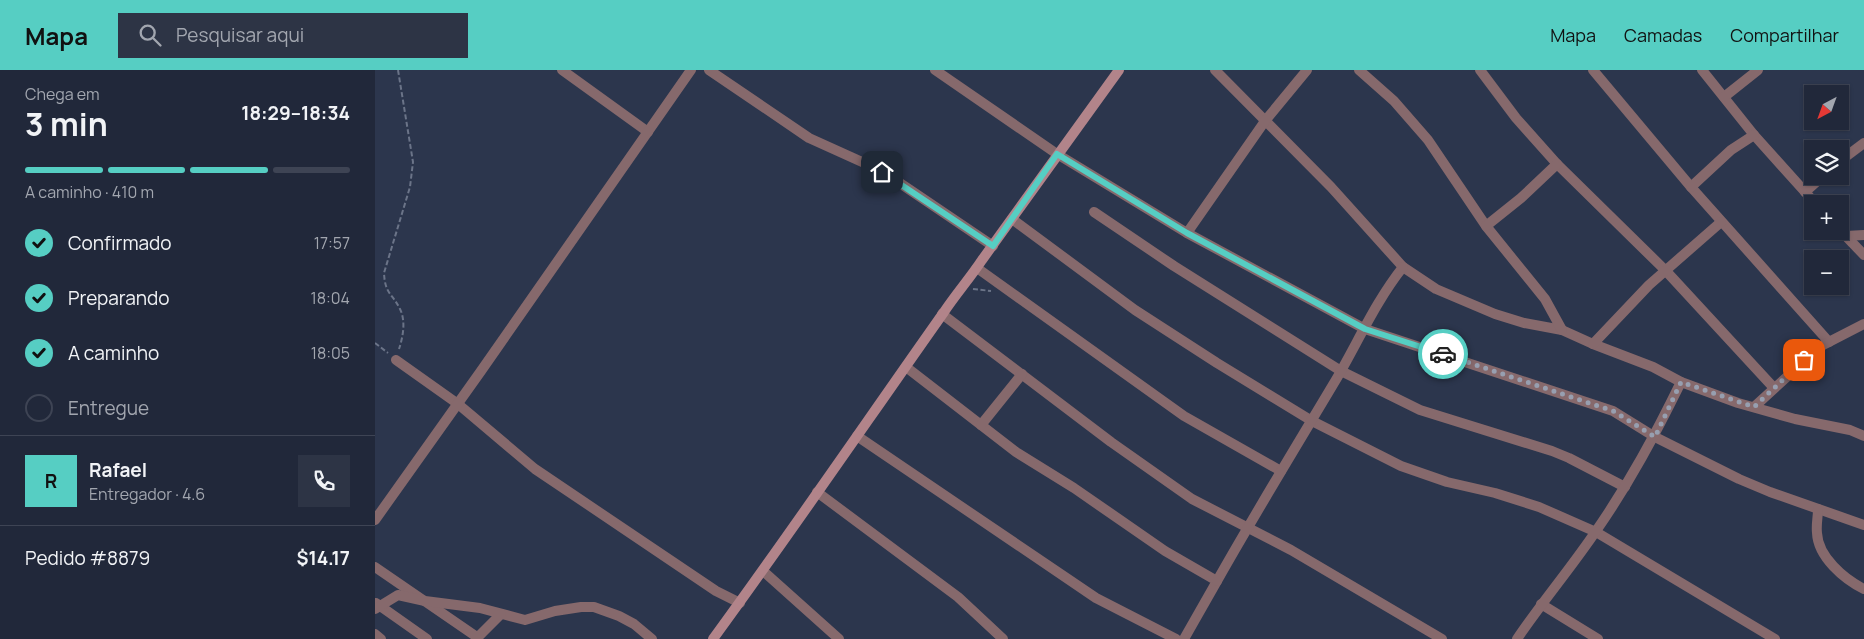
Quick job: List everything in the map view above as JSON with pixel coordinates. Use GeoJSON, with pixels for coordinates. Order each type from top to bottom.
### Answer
{"type":"FeatureCollection","features":[{"type":"Feature","properties":{"kind":"street"},"geometry":{"type":"LineString","coordinates":[[562,70],[648,132]]}},
{"type":"Feature","properties":{"kind":"street"},"geometry":{"type":"LineString","coordinates":[[375,520],[691,70]]}},
{"type":"Feature","properties":{"kind":"street"},"geometry":{"type":"LineString","coordinates":[[709,70],[809,138],[882,172],[993,246]]}},
{"type":"Feature","properties":{"kind":"street"},"geometry":{"type":"LineString","coordinates":[[935,70],[1057,154],[1187,233],[1365,329],[1613,411],[1655,437],[1739,479],[1864,525]]}},
{"type":"Feature","properties":{"kind":"street"},"geometry":{"type":"LineString","coordinates":[[713,639],[763,571],[961,287],[977,268],[1119,70]]}},
{"type":"Feature","properties":{"kind":"street"},"geometry":{"type":"LineString","coordinates":[[1215,70],[1331,187],[1403,267],[1436,289],[1495,314],[1524,323],[1562,330],[1653,367],[1681,382],[1754,407],[1795,419],[1850,430],[1864,436]]}},
{"type":"Feature","properties":{"kind":"street"},"geometry":{"type":"LineString","coordinates":[[1187,233],[1265,121],[1307,70]]}},
{"type":"Feature","properties":{"kind":"street"},"geometry":{"type":"LineString","coordinates":[[1359,70],[1394,101],[1428,140],[1486,226],[1545,299],[1562,330]]}},
{"type":"Feature","properties":{"kind":"street"},"geometry":{"type":"LineString","coordinates":[[1480,70],[1517,118],[1557,164],[1666,271],[1774,388]]}},
{"type":"Feature","properties":{"kind":"street"},"geometry":{"type":"LineString","coordinates":[[1593,70],[1721,222],[1829,342]]}},
{"type":"Feature","properties":{"kind":"street"},"geometry":{"type":"LineString","coordinates":[[1702,70],[1754,135],[1808,195]]}},
{"type":"Feature","properties":{"kind":"street"},"geometry":{"type":"LineString","coordinates":[[1724,97],[1758,70]]}},
{"type":"Feature","properties":{"kind":"street"},"geometry":{"type":"LineString","coordinates":[[1691,187],[1731,150],[1754,135]]}},
{"type":"Feature","properties":{"kind":"street"},"geometry":{"type":"LineString","coordinates":[[1849,155],[1864,144]]}},
{"type":"Feature","properties":{"kind":"street"},"geometry":{"type":"LineString","coordinates":[[1486,226],[1496,220],[1557,164]]}},
{"type":"Feature","properties":{"kind":"street"},"geometry":{"type":"LineString","coordinates":[[1805,192],[1813,185]]}},
{"type":"Feature","properties":{"kind":"street"},"geometry":{"type":"LineString","coordinates":[[1094,212],[1174,266],[1341,371],[1420,410],[1552,451],[1625,486]]}},
{"type":"Feature","properties":{"kind":"street"},"geometry":{"type":"LineString","coordinates":[[1011,219],[1135,310],[1312,421],[1401,466],[1447,482],[1495,493],[1539,507],[1595,532],[1775,639]]}},
{"type":"Feature","properties":{"kind":"street"},"geometry":{"type":"LineString","coordinates":[[1593,344],[1637,298],[1721,222]]}},
{"type":"Feature","properties":{"kind":"street"},"geometry":{"type":"LineString","coordinates":[[1849,234],[1864,235]]}},
{"type":"Feature","properties":{"kind":"street"},"geometry":{"type":"LineString","coordinates":[[1849,239],[1864,255]]}},
{"type":"Feature","properties":{"kind":"street"},"geometry":{"type":"LineString","coordinates":[[1184,639],[1247,527],[1312,421],[1391,282],[1403,267]]}},
{"type":"Feature","properties":{"kind":"street"},"geometry":{"type":"LineString","coordinates":[[977,268],[1184,416],[1281,471]]}},
{"type":"Feature","properties":{"kind":"street"},"geometry":{"type":"LineString","coordinates":[[942,314],[1165,482],[1211,510],[1291,550],[1442,639]]}},
{"type":"Feature","properties":{"kind":"street"},"geometry":{"type":"LineString","coordinates":[[1754,407],[1812,354],[1829,342],[1864,324]]}},
{"type":"Feature","properties":{"kind":"street"},"geometry":{"type":"LineString","coordinates":[[396,360],[458,404],[549,480],[716,591],[740,603]]}},
{"type":"Feature","properties":{"kind":"street"},"geometry":{"type":"LineString","coordinates":[[906,367],[1023,456],[1074,488],[1165,551],[1217,581]]}},
{"type":"Feature","properties":{"kind":"street"},"geometry":{"type":"LineString","coordinates":[[981,424],[1022,374]]}},
{"type":"Feature","properties":{"kind":"street"},"geometry":{"type":"LineString","coordinates":[[1517,639],[1595,532],[1625,486],[1655,437],[1681,382]]}},
{"type":"Feature","properties":{"kind":"street"},"geometry":{"type":"LineString","coordinates":[[857,436],[1096,598],[1176,639]]}},
{"type":"Feature","properties":{"kind":"street"},"geometry":{"type":"LineString","coordinates":[[817,492],[958,597],[1003,639]]}},
{"type":"Feature","properties":{"kind":"street"},"geometry":{"type":"LineString","coordinates":[[1818,509],[1817,534],[1820,546],[1827,559],[1855,584],[1864,589]]}},
{"type":"Feature","properties":{"kind":"street"},"geometry":{"type":"LineString","coordinates":[[375,567],[476,638],[501,614]]}},
{"type":"Feature","properties":{"kind":"street"},"geometry":{"type":"LineString","coordinates":[[763,571],[839,639]]}},
{"type":"Feature","properties":{"kind":"street"},"geometry":{"type":"LineString","coordinates":[[426,639],[377,606],[398,595],[425,601],[480,608],[525,620],[555,611],[594,607],[634,624],[652,639]]}},
{"type":"Feature","properties":{"kind":"street"},"geometry":{"type":"LineString","coordinates":[[1541,604],[1598,639]]}},
{"type":"Feature","properties":{"kind":"street"},"geometry":{"type":"LineString","coordinates":[[375,634],[381,639]]}},
{"type":"Feature","properties":{"kind":"path"},"geometry":{"type":"LineString","coordinates":[[375,343],[396,360],[404,333],[401,310],[385,286],[384,273],[410,187],[413,162],[397,70]]}},
{"type":"Feature","properties":{"kind":"path"},"geometry":{"type":"LineString","coordinates":[[961,287],[997,292]]}},
{"type":"Feature","properties":{"kind":"way so far"},"geometry":{"type":"LineString","coordinates":[[1443,354],[1613,411],[1655,437],[1681,382],[1754,407],[1804,360]]}},
{"type":"Feature","properties":{"kind":"route"},"geometry":{"type":"LineString","coordinates":[[882,172],[993,246],[1057,154],[1187,233],[1365,329],[1443,354]]}}]}
